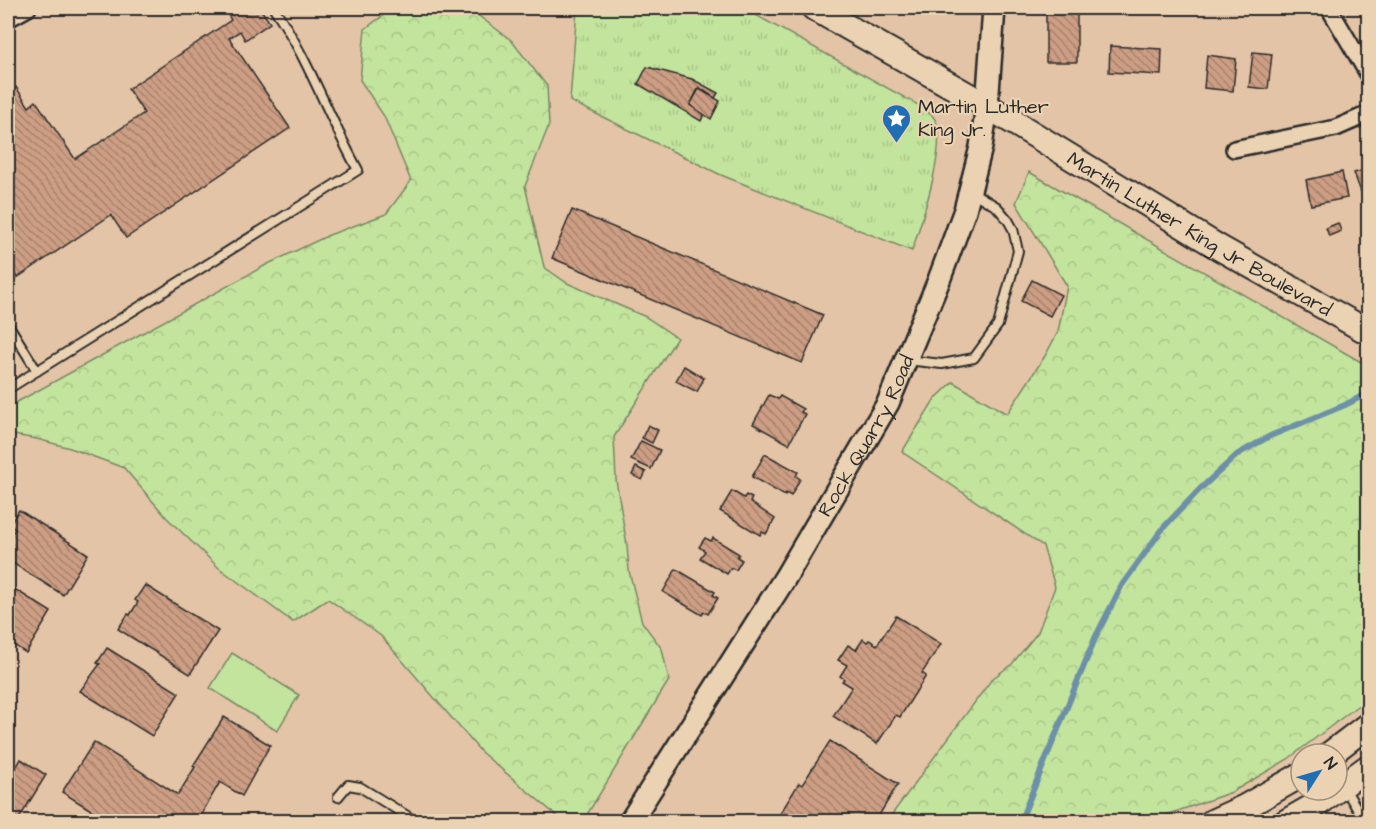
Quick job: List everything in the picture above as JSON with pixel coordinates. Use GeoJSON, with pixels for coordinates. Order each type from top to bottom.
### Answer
{"type":"FeatureCollection","features":[{"type":"Feature","properties":{"kind":"main road","name":"Martin Luther King Jr Boulevard"},"geometry":{"type":"LineString","coordinates":[[814,8],[987,106],[1218,247],[1368,332]]}},
{"type":"Feature","properties":{"kind":"main road","name":"Rock Quarry Road"},"geometry":{"type":"LineString","coordinates":[[630,822],[791,568],[888,403],[939,280],[970,190],[981,147],[987,106],[994,8]]}},
{"type":"Feature","properties":{"kind":"main road"},"geometry":{"type":"LineString","coordinates":[[1346,742],[1368,725]]}},
{"type":"Feature","properties":{"kind":"main road"},"geometry":{"type":"LineString","coordinates":[[1349,782],[1368,766]]}},
{"type":"Feature","properties":{"kind":"main road"},"geometry":{"type":"LineString","coordinates":[[1212,822],[1245,807],[1289,782]]}},
{"type":"Feature","properties":{"kind":"main road"},"geometry":{"type":"LineString","coordinates":[[1286,822],[1320,802]]}},
{"type":"Feature","properties":{"kind":"street"},"geometry":{"type":"LineString","coordinates":[[8,19],[28,8]]}},
{"type":"Feature","properties":{"kind":"street"},"geometry":{"type":"LineString","coordinates":[[1329,8],[1368,74]]}},
{"type":"Feature","properties":{"kind":"street"},"geometry":{"type":"LineString","coordinates":[[1234,149],[1336,128],[1368,114]]}},
{"type":"Feature","properties":{"kind":"lane"},"geometry":{"type":"LineString","coordinates":[[8,389],[358,170],[294,37],[274,8]]}},
{"type":"Feature","properties":{"kind":"lane"},"geometry":{"type":"LineString","coordinates":[[906,360],[942,364],[974,358],[999,325],[1018,251],[1016,240],[1013,229],[996,207],[970,190]]}},
{"type":"Feature","properties":{"kind":"lane"},"geometry":{"type":"LineString","coordinates":[[8,324],[38,371]]}},
{"type":"Feature","properties":{"kind":"lane"},"geometry":{"type":"LineString","coordinates":[[338,797],[348,785],[360,787],[417,822]]}},
{"type":"Feature","properties":{"kind":"lane"},"geometry":{"type":"LineString","coordinates":[[1349,795],[1365,822]]}},
{"type":"Feature","properties":{"kind":"green space"},"geometry":{"type":"Polygon","coordinates":[[[393,8],[468,8],[511,40],[547,86],[549,125],[525,186],[544,267],[567,283],[646,317],[677,338],[614,437],[616,480],[629,571],[642,622],[662,649],[669,680],[585,818],[563,821],[481,752],[381,636],[328,599],[293,622],[219,568],[167,518],[124,468],[70,448],[8,434],[8,407],[266,265],[329,235],[386,214],[411,181],[384,116],[360,80],[365,29],[393,8]]]}},
{"type":"Feature","properties":{"kind":"green space"},"geometry":{"type":"Polygon","coordinates":[[[577,8],[743,8],[920,106],[934,118],[938,128],[938,144],[932,183],[912,251],[721,175],[570,101],[577,8]]]}},
{"type":"Feature","properties":{"kind":"green space"},"geometry":{"type":"Polygon","coordinates":[[[1029,172],[1368,366],[1368,698],[1310,742],[1289,742],[1289,758],[1232,792],[1149,821],[887,821],[992,679],[1012,664],[1038,632],[1055,587],[1043,546],[902,452],[934,400],[953,382],[1007,414],[1058,332],[1067,286],[1016,203],[1029,172]]]}},
{"type":"Feature","properties":{"kind":"green space"},"geometry":{"type":"Polygon","coordinates":[[[232,653],[299,695],[277,731],[210,688],[232,653]]]}},
{"type":"Feature","properties":{"kind":"building"},"geometry":{"type":"Polygon","coordinates":[[[224,8],[260,8],[270,23],[245,40],[240,31],[229,38],[290,128],[126,238],[111,215],[17,278],[8,263],[8,93],[16,87],[29,107],[36,101],[75,159],[144,113],[128,89],[231,20],[224,8]]]}},
{"type":"Feature","properties":{"kind":"building"},"geometry":{"type":"Polygon","coordinates":[[[1046,8],[1077,8],[1077,62],[1046,62],[1046,8]]]}},
{"type":"Feature","properties":{"kind":"building"},"geometry":{"type":"Polygon","coordinates":[[[1110,46],[1162,49],[1161,75],[1109,72],[1110,46]]]}},
{"type":"Feature","properties":{"kind":"building"},"geometry":{"type":"Polygon","coordinates":[[[1253,52],[1272,54],[1268,89],[1249,87],[1253,52]]]}},
{"type":"Feature","properties":{"kind":"building"},"geometry":{"type":"Polygon","coordinates":[[[1207,55],[1236,59],[1233,91],[1204,88],[1207,55]]]}},
{"type":"Feature","properties":{"kind":"building"},"geometry":{"type":"Polygon","coordinates":[[[647,67],[692,79],[718,93],[715,98],[699,87],[690,105],[704,114],[701,121],[638,84],[647,67]]]}},
{"type":"Feature","properties":{"kind":"building"},"geometry":{"type":"Polygon","coordinates":[[[699,89],[720,101],[711,119],[690,105],[699,89]]]}},
{"type":"Feature","properties":{"kind":"building"},"geometry":{"type":"Polygon","coordinates":[[[1368,169],[1368,211],[1354,173],[1368,169]]]}},
{"type":"Feature","properties":{"kind":"building"},"geometry":{"type":"Polygon","coordinates":[[[1342,172],[1347,198],[1311,205],[1306,180],[1342,172]]]}},
{"type":"Feature","properties":{"kind":"building"},"geometry":{"type":"Polygon","coordinates":[[[572,210],[823,315],[802,363],[552,258],[572,210]]]}},
{"type":"Feature","properties":{"kind":"building"},"geometry":{"type":"Polygon","coordinates":[[[1338,223],[1341,231],[1329,236],[1326,228],[1338,223]]]}},
{"type":"Feature","properties":{"kind":"building"},"geometry":{"type":"Polygon","coordinates":[[[1032,280],[1061,295],[1050,316],[1021,301],[1032,280]]]}},
{"type":"Feature","properties":{"kind":"building"},"geometry":{"type":"Polygon","coordinates":[[[684,366],[704,378],[697,392],[676,381],[684,366]]]}},
{"type":"Feature","properties":{"kind":"building"},"geometry":{"type":"Polygon","coordinates":[[[769,395],[778,399],[780,396],[803,409],[801,412],[805,414],[789,444],[753,424],[769,395]]]}},
{"type":"Feature","properties":{"kind":"building"},"geometry":{"type":"Polygon","coordinates":[[[648,425],[658,430],[652,443],[642,438],[648,425]]]}},
{"type":"Feature","properties":{"kind":"building"},"geometry":{"type":"Polygon","coordinates":[[[641,441],[660,450],[651,469],[631,460],[641,441]]]}},
{"type":"Feature","properties":{"kind":"building"},"geometry":{"type":"Polygon","coordinates":[[[765,454],[798,472],[796,476],[800,479],[791,496],[786,493],[785,496],[752,477],[765,454]]]}},
{"type":"Feature","properties":{"kind":"building"},"geometry":{"type":"Polygon","coordinates":[[[636,467],[646,472],[642,480],[632,475],[636,467]]]}},
{"type":"Feature","properties":{"kind":"building"},"geometry":{"type":"Polygon","coordinates":[[[732,491],[744,498],[746,495],[752,498],[750,502],[775,519],[766,534],[762,532],[760,535],[720,511],[732,491]]]}},
{"type":"Feature","properties":{"kind":"building"},"geometry":{"type":"Polygon","coordinates":[[[19,510],[88,554],[63,595],[8,560],[8,539],[15,529],[9,525],[19,510]]]}},
{"type":"Feature","properties":{"kind":"building"},"geometry":{"type":"Polygon","coordinates":[[[705,538],[711,541],[713,538],[739,554],[737,557],[742,560],[736,570],[731,568],[727,574],[700,558],[705,551],[699,547],[705,538]]]}},
{"type":"Feature","properties":{"kind":"building"},"geometry":{"type":"Polygon","coordinates":[[[676,569],[715,592],[713,595],[718,598],[708,614],[704,612],[702,615],[663,592],[676,569]]]}},
{"type":"Feature","properties":{"kind":"building"},"geometry":{"type":"Polygon","coordinates":[[[8,585],[51,612],[26,653],[8,641],[8,585]]]}},
{"type":"Feature","properties":{"kind":"building"},"geometry":{"type":"Polygon","coordinates":[[[145,585],[218,631],[190,674],[118,629],[138,602],[135,600],[145,585]]]}},
{"type":"Feature","properties":{"kind":"building"},"geometry":{"type":"Polygon","coordinates":[[[896,616],[941,644],[922,673],[926,676],[900,717],[896,715],[877,744],[833,716],[852,687],[842,681],[844,679],[840,676],[847,665],[838,660],[848,645],[856,650],[863,639],[877,645],[896,616]]]}},
{"type":"Feature","properties":{"kind":"building"},"geometry":{"type":"Polygon","coordinates":[[[107,648],[179,693],[152,736],[80,691],[100,664],[97,663],[107,648]]]}},
{"type":"Feature","properties":{"kind":"building"},"geometry":{"type":"Polygon","coordinates":[[[224,717],[270,745],[242,796],[220,782],[198,822],[110,822],[62,792],[94,742],[178,795],[195,767],[193,766],[224,717]]]}},
{"type":"Feature","properties":{"kind":"building"},"geometry":{"type":"Polygon","coordinates":[[[830,741],[898,784],[875,822],[775,822],[799,783],[802,785],[830,741]]]}},
{"type":"Feature","properties":{"kind":"building"},"geometry":{"type":"Polygon","coordinates":[[[21,759],[46,775],[17,822],[8,822],[8,781],[21,759]]]}},
{"type":"Feature","properties":{"kind":"building"},"geometry":{"type":"Polygon","coordinates":[[[46,815],[60,821],[63,817],[69,822],[44,822],[42,820],[46,815]]]}},
{"type":"Feature","properties":{"kind":"waterway"},"geometry":{"type":"LineString","coordinates":[[1020,822],[1096,636],[1122,585],[1163,528],[1238,454],[1270,436],[1368,393]]}},
{"type":"Feature","properties":{"kind":"place","name":"Martin Luther King Jr."},"geometry":{"type":"Point","coordinates":[897,144]}}]}
